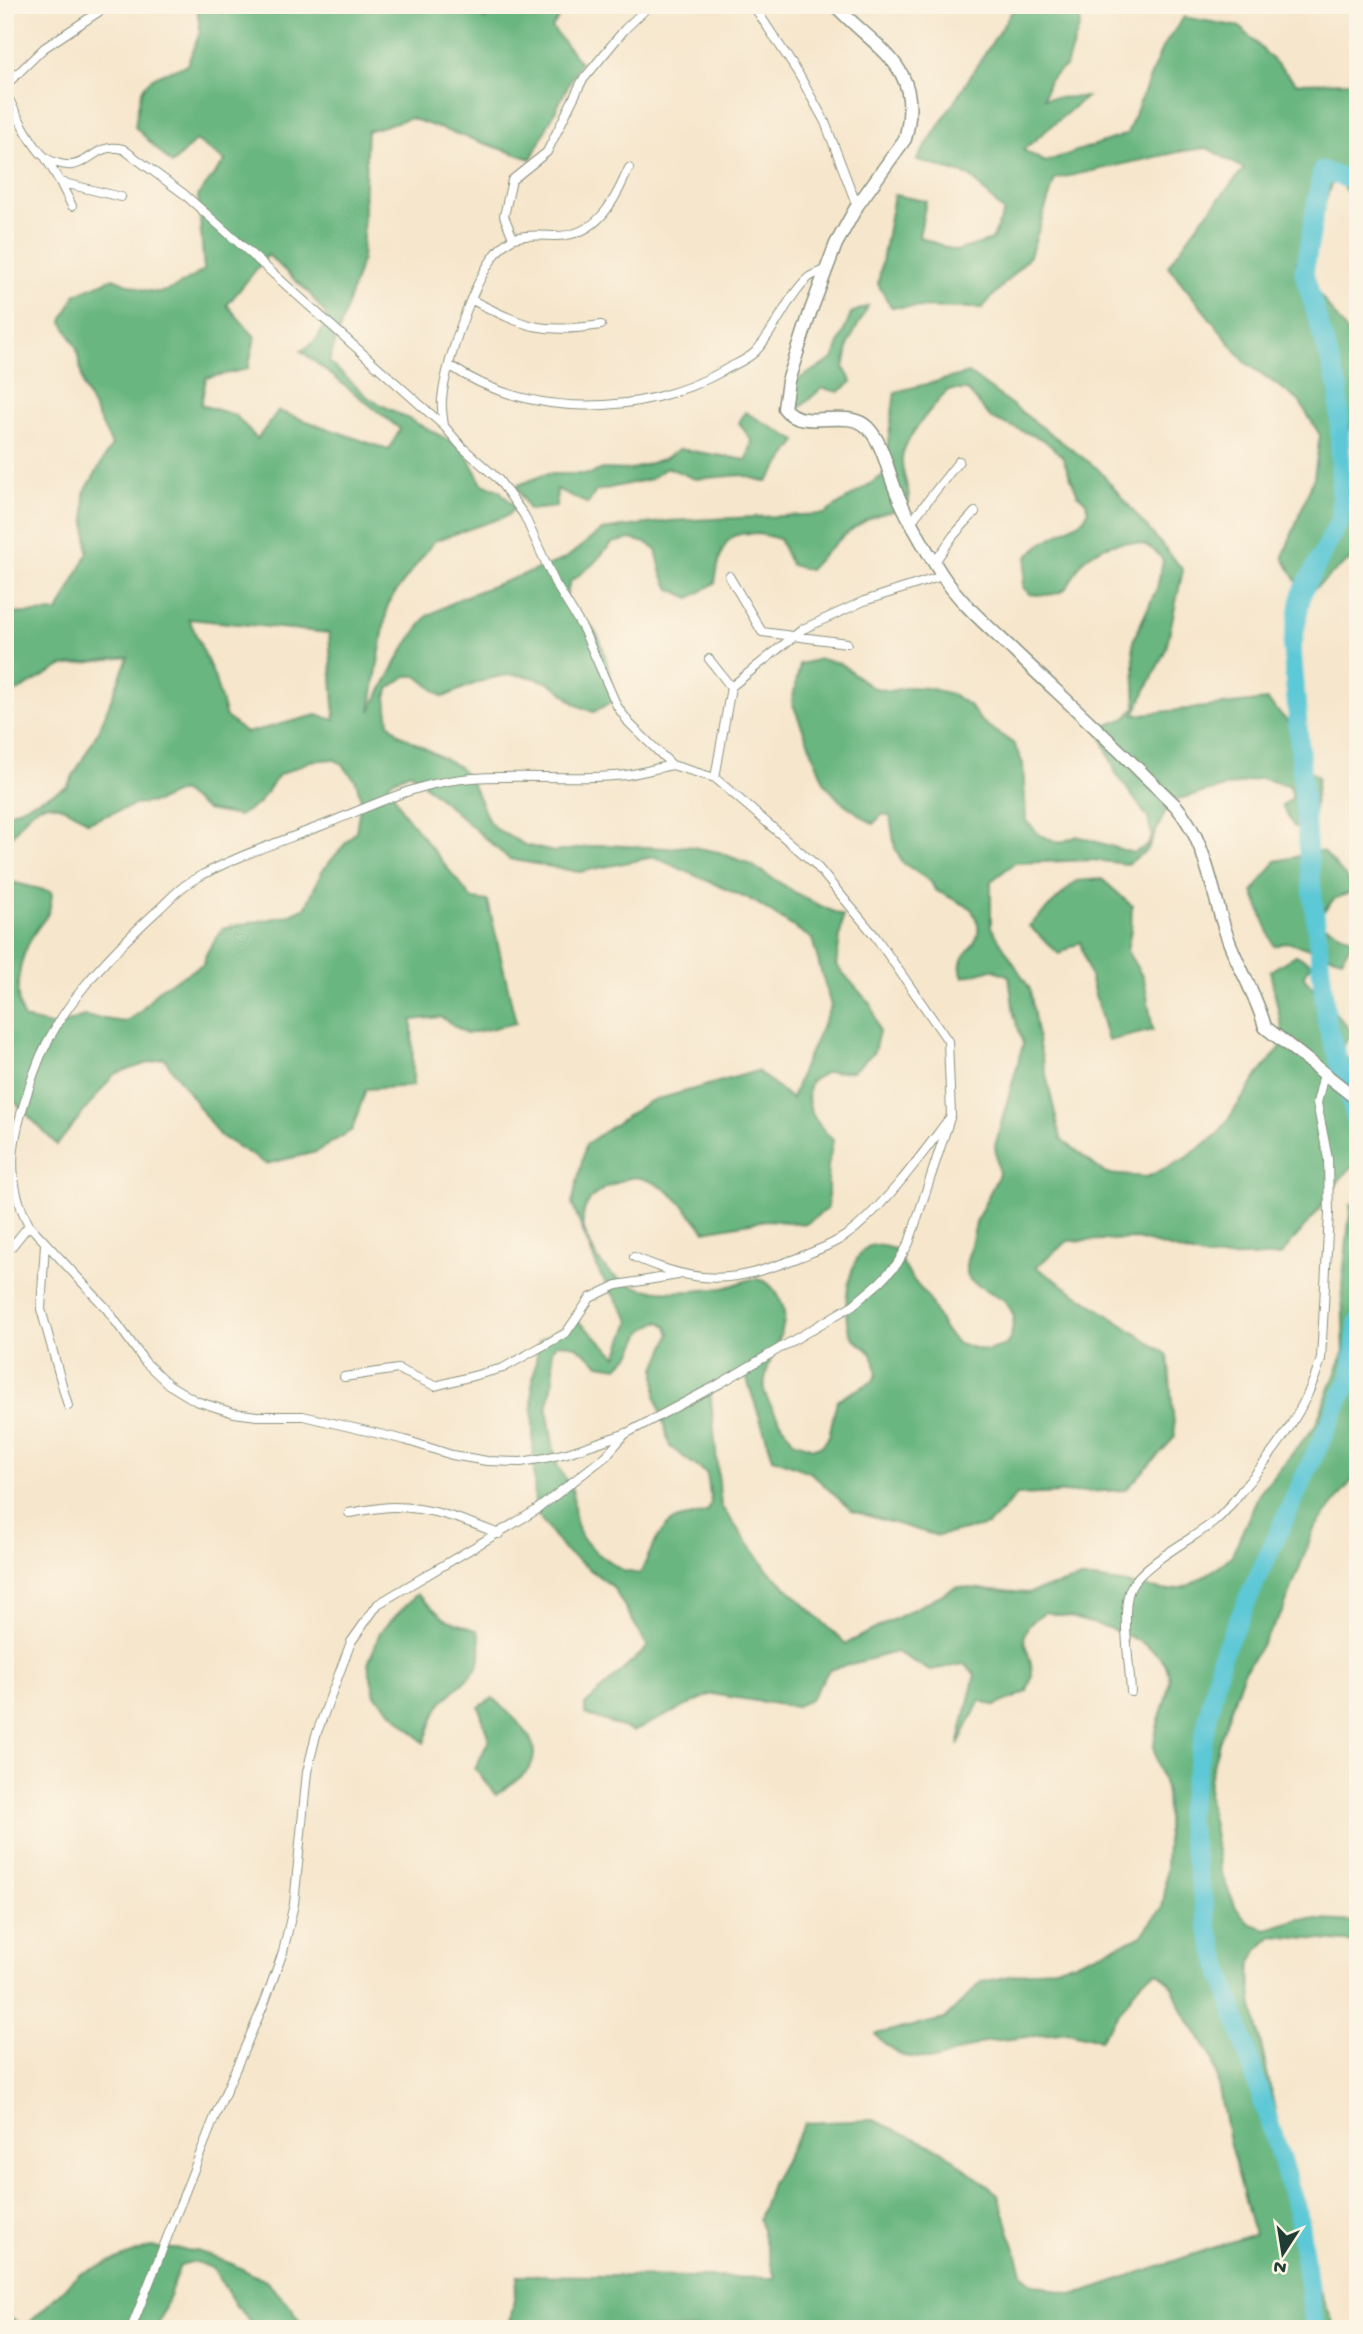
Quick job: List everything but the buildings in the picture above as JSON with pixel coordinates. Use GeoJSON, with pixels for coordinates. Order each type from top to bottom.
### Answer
{"type":"FeatureCollection","features":[{"type":"Feature","properties":{"kind":"street"},"geometry":{"type":"LineString","coordinates":[[72,206],[12,106],[5,88],[44,48],[109,5]]}},
{"type":"Feature","properties":{"kind":"street"},"geometry":{"type":"LineString","coordinates":[[753,5],[798,73],[825,122],[857,206]]}},
{"type":"Feature","properties":{"kind":"street"},"geometry":{"type":"LineString","coordinates":[[835,5],[893,60],[903,74],[910,110],[905,139],[857,206],[836,244],[788,381],[784,408],[788,415],[800,418],[856,421],[868,428],[878,441],[898,496],[942,576],[976,615],[1101,732],[1176,807],[1189,824],[1200,849],[1230,944],[1260,1008],[1265,1027],[1358,1100]]}},
{"type":"Feature","properties":{"kind":"street"},"geometry":{"type":"LineString","coordinates":[[513,238],[503,216],[512,180],[547,152],[582,81],[625,29],[649,6]]}},
{"type":"Feature","properties":{"kind":"street"},"geometry":{"type":"LineString","coordinates":[[44,157],[72,165],[101,149],[112,147],[130,153],[184,194],[256,256],[444,426],[462,447],[498,479],[524,514],[555,583],[583,629],[617,706],[629,723],[672,765],[715,778],[815,864],[875,936],[948,1041],[951,1115],[909,1243],[897,1264],[853,1305],[721,1383],[627,1433],[567,1453],[521,1462],[504,1462],[452,1455],[405,1440],[303,1416],[257,1416],[216,1409],[196,1401],[168,1384],[145,1362],[106,1308],[29,1225],[13,1189],[13,1144],[20,1116],[47,1042],[95,974],[129,937],[189,883],[255,851],[391,797],[461,779],[626,775],[672,765]]}},
{"type":"Feature","properties":{"kind":"street"},"geometry":{"type":"LineString","coordinates":[[444,426],[441,403],[449,365],[461,323],[488,263],[498,250],[513,238],[569,236],[599,221],[610,208],[629,168]]}},
{"type":"Feature","properties":{"kind":"street"},"geometry":{"type":"LineString","coordinates":[[60,182],[121,197]]}},
{"type":"Feature","properties":{"kind":"street"},"geometry":{"type":"LineString","coordinates":[[449,365],[481,385],[532,400],[565,405],[647,401],[707,380],[755,352],[808,277],[827,270]]}},
{"type":"Feature","properties":{"kind":"street"},"geometry":{"type":"LineString","coordinates":[[471,300],[530,326],[553,330],[601,325]]}},
{"type":"Feature","properties":{"kind":"street"},"geometry":{"type":"LineString","coordinates":[[911,522],[959,461]]}},
{"type":"Feature","properties":{"kind":"street"},"geometry":{"type":"LineString","coordinates":[[935,562],[975,512]]}},
{"type":"Feature","properties":{"kind":"street"},"geometry":{"type":"LineString","coordinates":[[729,576],[762,632],[847,643]]}},
{"type":"Feature","properties":{"kind":"street"},"geometry":{"type":"LineString","coordinates":[[715,778],[731,687],[803,629],[864,601],[942,576]]}},
{"type":"Feature","properties":{"kind":"street"},"geometry":{"type":"LineString","coordinates":[[709,659],[731,687]]}},
{"type":"Feature","properties":{"kind":"street"},"geometry":{"type":"LineString","coordinates":[[1131,1692],[1125,1605],[1130,1588],[1139,1575],[1221,1516],[1270,1457],[1291,1426],[1321,1359],[1329,1214],[1328,1159],[1317,1103],[1324,1074]]}},
{"type":"Feature","properties":{"kind":"street"},"geometry":{"type":"LineString","coordinates":[[634,1258],[681,1274],[726,1279],[764,1270],[828,1246],[845,1236],[891,1192],[951,1115]]}},
{"type":"Feature","properties":{"kind":"street"},"geometry":{"type":"LineString","coordinates":[[5,1255],[29,1225]]}},
{"type":"Feature","properties":{"kind":"street"},"geometry":{"type":"LineString","coordinates":[[45,1244],[41,1309],[68,1406]]}},
{"type":"Feature","properties":{"kind":"street"},"geometry":{"type":"LineString","coordinates":[[344,1377],[398,1369],[435,1386],[503,1367],[566,1333],[590,1298],[617,1285],[681,1274]]}},
{"type":"Feature","properties":{"kind":"street"},"geometry":{"type":"LineString","coordinates":[[131,2329],[283,1952],[294,1904],[307,1772],[316,1735],[351,1642],[378,1604],[535,1511],[597,1462],[627,1433]]}},
{"type":"Feature","properties":{"kind":"street"},"geometry":{"type":"LineString","coordinates":[[349,1513],[390,1507],[414,1508],[435,1512],[499,1534]]}},
{"type":"Feature","properties":{"kind":"green space"},"geometry":{"type":"Polygon","coordinates":[[[197,5],[215,5],[221,13],[232,5],[472,5],[485,20],[497,5],[568,5],[552,28],[580,62],[531,159],[410,118],[367,131],[362,259],[329,362],[370,399],[462,447],[482,484],[499,490],[515,507],[507,516],[434,541],[388,603],[370,711],[403,650],[427,616],[463,597],[565,559],[602,530],[669,521],[824,514],[888,472],[887,449],[895,392],[969,373],[1098,469],[1183,570],[1166,649],[1134,715],[1267,700],[1295,729],[1293,760],[1318,777],[1311,831],[1294,827],[1282,806],[1292,798],[1290,786],[1261,778],[1170,801],[1148,849],[1128,864],[1091,860],[1015,863],[991,881],[991,927],[1030,989],[1039,1045],[1061,1139],[1106,1174],[1147,1177],[1186,1158],[1218,1134],[1259,1074],[1285,1042],[1270,971],[1296,955],[1312,964],[1303,976],[1352,1032],[1339,1052],[1358,1066],[1358,1161],[1341,1178],[1315,1215],[1280,1256],[1207,1258],[1137,1239],[1068,1241],[1036,1267],[1168,1355],[1175,1437],[1126,1490],[1017,1495],[988,1525],[938,1536],[852,1511],[810,1472],[773,1458],[744,1370],[710,1389],[721,1506],[766,1568],[846,1644],[956,1587],[1028,1593],[1079,1579],[1096,1579],[1169,1591],[1188,1586],[1232,1555],[1259,1494],[1315,1426],[1344,1352],[1342,1286],[1351,1204],[1358,1207],[1358,1473],[1314,1529],[1283,1611],[1243,1674],[1219,1743],[1209,1780],[1208,1798],[1221,1873],[1236,1908],[1249,1923],[1266,1929],[1299,1919],[1358,1922],[1358,1943],[1272,1936],[1253,1958],[1250,1972],[1252,2001],[1307,2263],[1336,2329],[509,2329],[518,2275],[775,2278],[759,2219],[771,2184],[805,2123],[873,2120],[942,2150],[998,2194],[1023,2275],[1033,2284],[1073,2295],[1254,2234],[1229,2141],[1213,2058],[1184,2013],[1170,1982],[1157,1972],[1142,1980],[1100,2040],[1068,2032],[984,2042],[935,2060],[903,2056],[875,2034],[945,2019],[982,1982],[1074,1963],[1141,1936],[1162,1908],[1165,1892],[1167,1807],[1154,1748],[1169,1685],[1167,1669],[1158,1655],[1123,1634],[1045,1612],[1027,1628],[1024,1635],[1032,1676],[1027,1692],[995,1706],[980,1700],[958,1745],[975,1674],[964,1664],[930,1670],[896,1652],[829,1670],[810,1700],[795,1707],[712,1694],[633,1731],[585,1714],[585,1705],[648,1647],[613,1587],[564,1550],[535,1511],[532,1387],[539,1341],[577,1320],[617,1356],[630,1321],[600,1274],[572,1204],[586,1144],[648,1102],[757,1071],[792,1099],[831,1006],[812,939],[755,902],[654,857],[579,872],[509,859],[410,772],[388,783],[403,812],[472,899],[488,901],[516,1023],[467,1034],[441,1017],[412,1020],[413,1086],[366,1089],[352,1130],[316,1152],[266,1164],[219,1135],[164,1058],[114,1074],[57,1145],[10,1097],[5,1085],[5,878],[52,892],[49,912],[28,944],[21,966],[18,999],[24,1019],[55,1026],[84,1016],[125,1022],[141,1011],[159,989],[204,964],[206,954],[223,928],[286,916],[306,907],[322,871],[356,831],[361,800],[356,781],[342,764],[333,759],[310,761],[279,775],[258,804],[239,816],[206,810],[181,791],[156,802],[137,804],[88,822],[64,808],[49,804],[37,807],[29,814],[5,845],[5,815],[67,787],[99,730],[128,657],[62,666],[5,698],[5,614],[58,612],[88,553],[84,493],[112,445],[84,389],[77,349],[62,321],[76,294],[113,278],[152,292],[160,292],[178,286],[204,270],[198,195],[225,161],[196,140],[172,164],[135,127],[142,90],[146,84],[160,74],[187,65],[200,32],[197,5]],[[268,255],[227,305],[255,337],[248,369],[206,378],[201,405],[235,415],[257,439],[278,411],[389,450],[400,429],[301,351],[318,337],[326,315],[309,293],[268,255]],[[948,390],[928,413],[903,451],[902,465],[909,502],[901,508],[873,517],[847,533],[809,570],[791,565],[779,539],[749,533],[739,534],[725,545],[715,583],[690,598],[670,589],[662,574],[656,550],[649,544],[631,539],[612,543],[592,565],[570,582],[565,600],[593,629],[604,653],[614,700],[594,712],[575,704],[553,685],[538,679],[510,675],[484,680],[443,697],[417,676],[406,676],[390,688],[386,697],[389,723],[399,734],[459,767],[473,785],[489,822],[496,829],[525,845],[554,852],[603,845],[666,848],[687,846],[719,852],[751,865],[806,899],[843,916],[836,965],[872,1006],[879,1031],[874,1052],[853,1071],[826,1072],[810,1082],[808,1100],[812,1114],[833,1140],[828,1166],[828,1208],[806,1224],[767,1220],[705,1231],[668,1191],[660,1185],[636,1178],[620,1181],[598,1193],[590,1200],[583,1216],[583,1226],[596,1256],[607,1270],[636,1287],[670,1292],[687,1291],[728,1287],[753,1279],[765,1281],[771,1286],[780,1298],[784,1321],[768,1367],[765,1395],[793,1441],[813,1448],[822,1446],[829,1436],[837,1400],[872,1382],[877,1374],[871,1353],[851,1334],[846,1313],[848,1284],[857,1258],[864,1249],[875,1245],[895,1249],[910,1276],[929,1299],[944,1329],[958,1344],[987,1351],[1006,1345],[1011,1337],[1014,1317],[1010,1308],[1004,1300],[972,1282],[966,1275],[966,1265],[977,1219],[999,1174],[995,1146],[1023,1044],[1014,1014],[1009,976],[992,969],[963,977],[961,962],[978,933],[971,908],[935,890],[931,882],[902,862],[895,848],[890,816],[883,814],[873,824],[839,800],[825,784],[792,702],[800,664],[820,659],[840,663],[871,687],[890,691],[909,687],[928,688],[951,694],[969,705],[981,721],[1014,744],[1023,764],[1026,821],[1040,835],[1060,843],[1077,836],[1133,853],[1147,846],[1152,836],[1148,818],[1116,773],[1100,728],[1126,718],[1136,707],[1133,641],[1157,588],[1163,561],[1147,546],[1124,542],[1113,544],[1083,561],[1068,586],[1061,592],[1048,595],[1029,594],[1023,587],[1027,557],[1041,544],[1084,519],[1088,511],[1086,502],[1078,495],[1062,456],[1044,440],[991,418],[967,390],[948,390]],[[189,619],[214,676],[226,717],[246,733],[317,715],[335,720],[329,633],[189,619]],[[659,1321],[642,1332],[632,1353],[618,1367],[599,1364],[576,1346],[558,1343],[552,1350],[554,1379],[547,1408],[556,1463],[573,1492],[575,1520],[582,1538],[597,1553],[623,1571],[640,1574],[665,1528],[676,1520],[708,1511],[711,1502],[707,1474],[670,1447],[656,1396],[656,1368],[670,1335],[667,1326],[659,1321]]]}},
{"type":"Feature","properties":{"kind":"green space"},"geometry":{"type":"Polygon","coordinates":[[[1016,5],[1081,5],[1080,25],[1066,66],[1049,80],[1044,98],[1086,97],[1023,150],[1045,162],[1127,134],[1162,48],[1184,17],[1240,27],[1296,83],[1357,82],[1351,15],[1347,5],[1358,5],[1358,207],[1334,175],[1320,219],[1296,263],[1358,347],[1358,412],[1340,448],[1356,555],[1305,596],[1283,557],[1314,477],[1320,435],[1299,401],[1245,362],[1168,266],[1202,219],[1244,169],[1207,148],[1055,179],[1030,256],[982,308],[891,307],[878,284],[894,195],[926,201],[919,237],[956,251],[992,240],[1004,212],[970,176],[917,160],[1016,5]]]}},
{"type":"Feature","properties":{"kind":"green space"},"geometry":{"type":"Polygon","coordinates":[[[868,306],[849,342],[844,368],[852,382],[839,392],[822,388],[796,411],[786,405],[792,383],[833,359],[851,313],[868,306]]]}},
{"type":"Feature","properties":{"kind":"green space"},"geometry":{"type":"Polygon","coordinates":[[[745,412],[797,441],[767,482],[742,475],[695,479],[667,467],[651,479],[596,491],[588,504],[557,489],[556,507],[529,510],[516,486],[546,474],[591,474],[602,469],[630,470],[665,458],[680,449],[747,460],[752,441],[739,423],[745,412]]]}},
{"type":"Feature","properties":{"kind":"green space"},"geometry":{"type":"Polygon","coordinates":[[[1323,851],[1357,890],[1334,899],[1315,921],[1353,939],[1342,959],[1287,942],[1274,946],[1253,892],[1276,861],[1323,851]]]}},
{"type":"Feature","properties":{"kind":"green space"},"geometry":{"type":"Polygon","coordinates":[[[1102,879],[1132,906],[1127,951],[1144,979],[1153,1030],[1108,1041],[1080,942],[1059,954],[1029,926],[1076,881],[1102,879]]]}},
{"type":"Feature","properties":{"kind":"green space"},"geometry":{"type":"Polygon","coordinates":[[[417,1594],[445,1619],[478,1631],[480,1646],[478,1665],[439,1707],[424,1743],[375,1695],[368,1664],[380,1632],[417,1594]]]}},
{"type":"Feature","properties":{"kind":"green space"},"geometry":{"type":"Polygon","coordinates":[[[493,1698],[525,1731],[534,1750],[533,1761],[527,1771],[496,1795],[475,1769],[489,1740],[479,1707],[493,1698]]]}},
{"type":"Feature","properties":{"kind":"green space"},"geometry":{"type":"Polygon","coordinates":[[[150,2247],[197,2251],[266,2281],[292,2308],[306,2329],[257,2329],[236,2306],[213,2268],[192,2262],[180,2265],[157,2329],[5,2329],[5,2315],[25,2327],[79,2274],[150,2247]]]}},
{"type":"Feature","properties":{"kind":"waterway"},"geometry":{"type":"LineString","coordinates":[[1358,182],[1322,171],[1304,273],[1339,391],[1341,518],[1302,593],[1292,648],[1307,842],[1327,1024],[1358,1125]]}},
{"type":"Feature","properties":{"kind":"waterway"},"geometry":{"type":"LineString","coordinates":[[1315,2329],[1298,2213],[1209,1931],[1187,1815],[1221,1657],[1351,1376],[1358,1323]]}}]}
